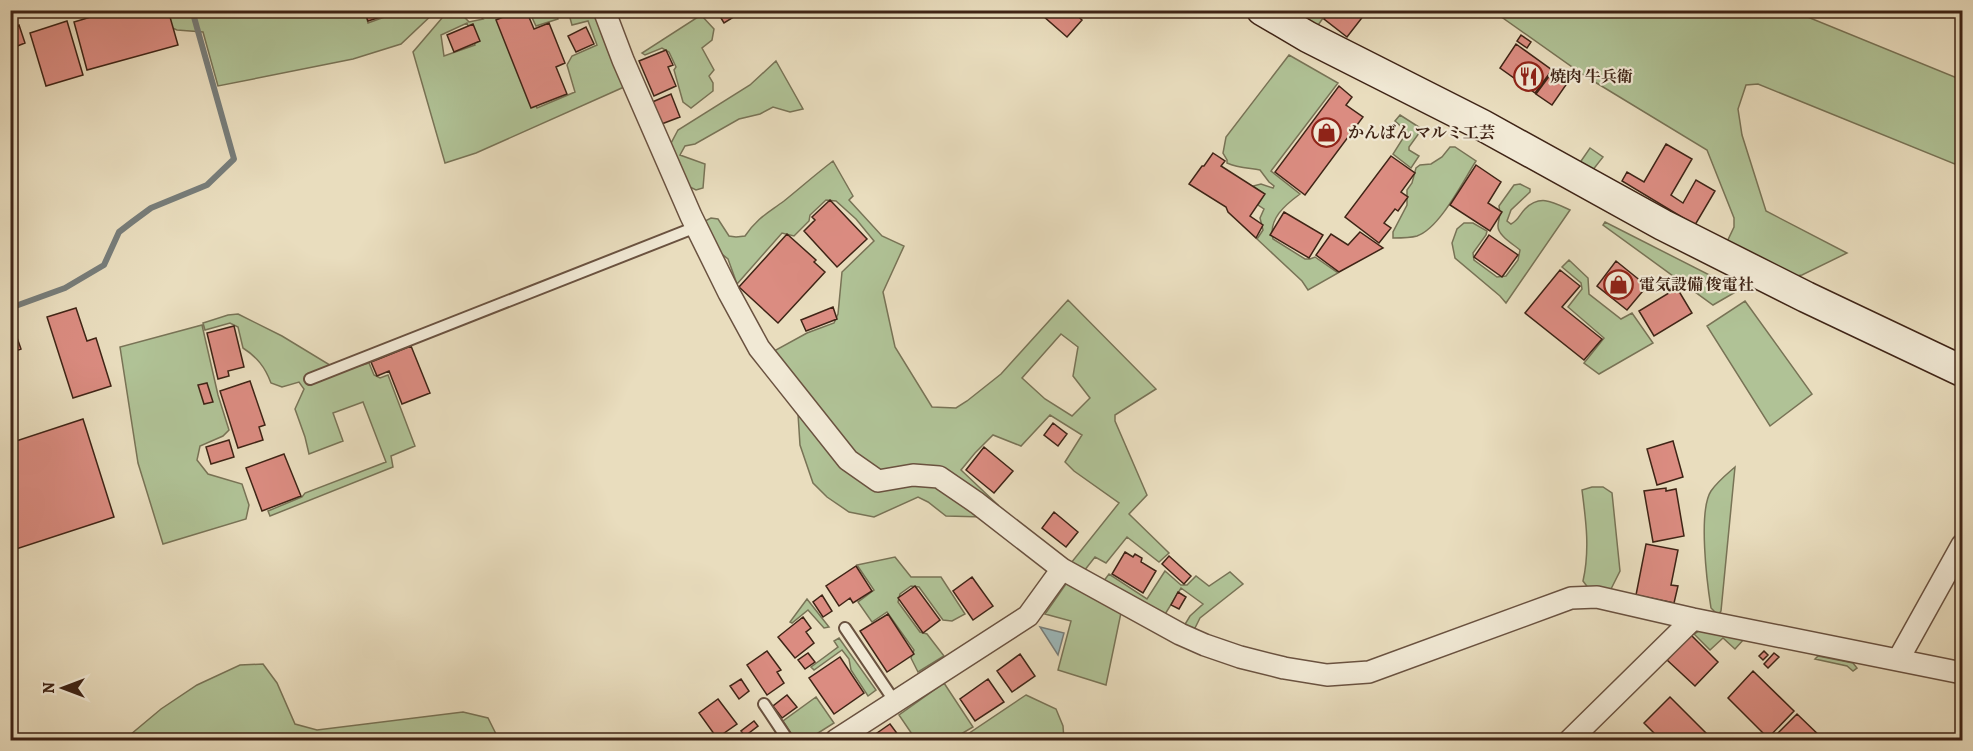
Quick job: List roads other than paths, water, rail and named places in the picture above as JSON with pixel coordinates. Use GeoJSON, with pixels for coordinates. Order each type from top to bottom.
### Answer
{"type":"FeatureCollection","features":[{"type":"Feature","properties":{"kind":"street"},"geometry":{"type":"LineString","coordinates":[[604,10],[623,60],[696,227],[759,348],[848,460],[878,481],[914,475],[939,477],[1062,568],[1205,645],[1251,660],[1327,675],[1369,672],[1571,598],[1597,597],[1693,619],[1962,673]]}},
{"type":"Feature","properties":{"kind":"street"},"geometry":{"type":"LineString","coordinates":[[1262,10],[1482,125],[1663,225],[1806,297],[1962,371]]}},
{"type":"Feature","properties":{"kind":"street"},"geometry":{"type":"LineString","coordinates":[[1898,660],[1962,545]]}},
{"type":"Feature","properties":{"kind":"street"},"geometry":{"type":"LineString","coordinates":[[836,741],[1028,616],[1062,568]]}},
{"type":"Feature","properties":{"kind":"street"},"geometry":{"type":"LineString","coordinates":[[1570,741],[1693,619]]}},
{"type":"Feature","properties":{"kind":"lane"},"geometry":{"type":"LineString","coordinates":[[310,379],[696,227]]}},
{"type":"Feature","properties":{"kind":"lane"},"geometry":{"type":"LineString","coordinates":[[845,628],[895,702]]}},
{"type":"Feature","properties":{"kind":"lane"},"geometry":{"type":"LineString","coordinates":[[764,704],[788,741]]}},
{"type":"Feature","properties":{"kind":"water"},"geometry":{"type":"Polygon","coordinates":[[[1040,627],[1064,633],[1058,655],[1040,627]]]}},
{"type":"Feature","properties":{"kind":"waterway"},"geometry":{"type":"LineString","coordinates":[[10,308],[65,288],[104,265],[119,232],[151,208],[207,185],[234,159],[192,10]]}},
{"type":"Feature","properties":{"kind":"place","name":"焼肉 牛兵衛"},"geometry":{"type":"Point","coordinates":[1529,77]}},
{"type":"Feature","properties":{"kind":"place","name":"かんばん マルミ工芸"},"geometry":{"type":"Point","coordinates":[1327,133]}},
{"type":"Feature","properties":{"kind":"place","name":"電気設備 俊電社"},"geometry":{"type":"Point","coordinates":[1618,285]}}]}
